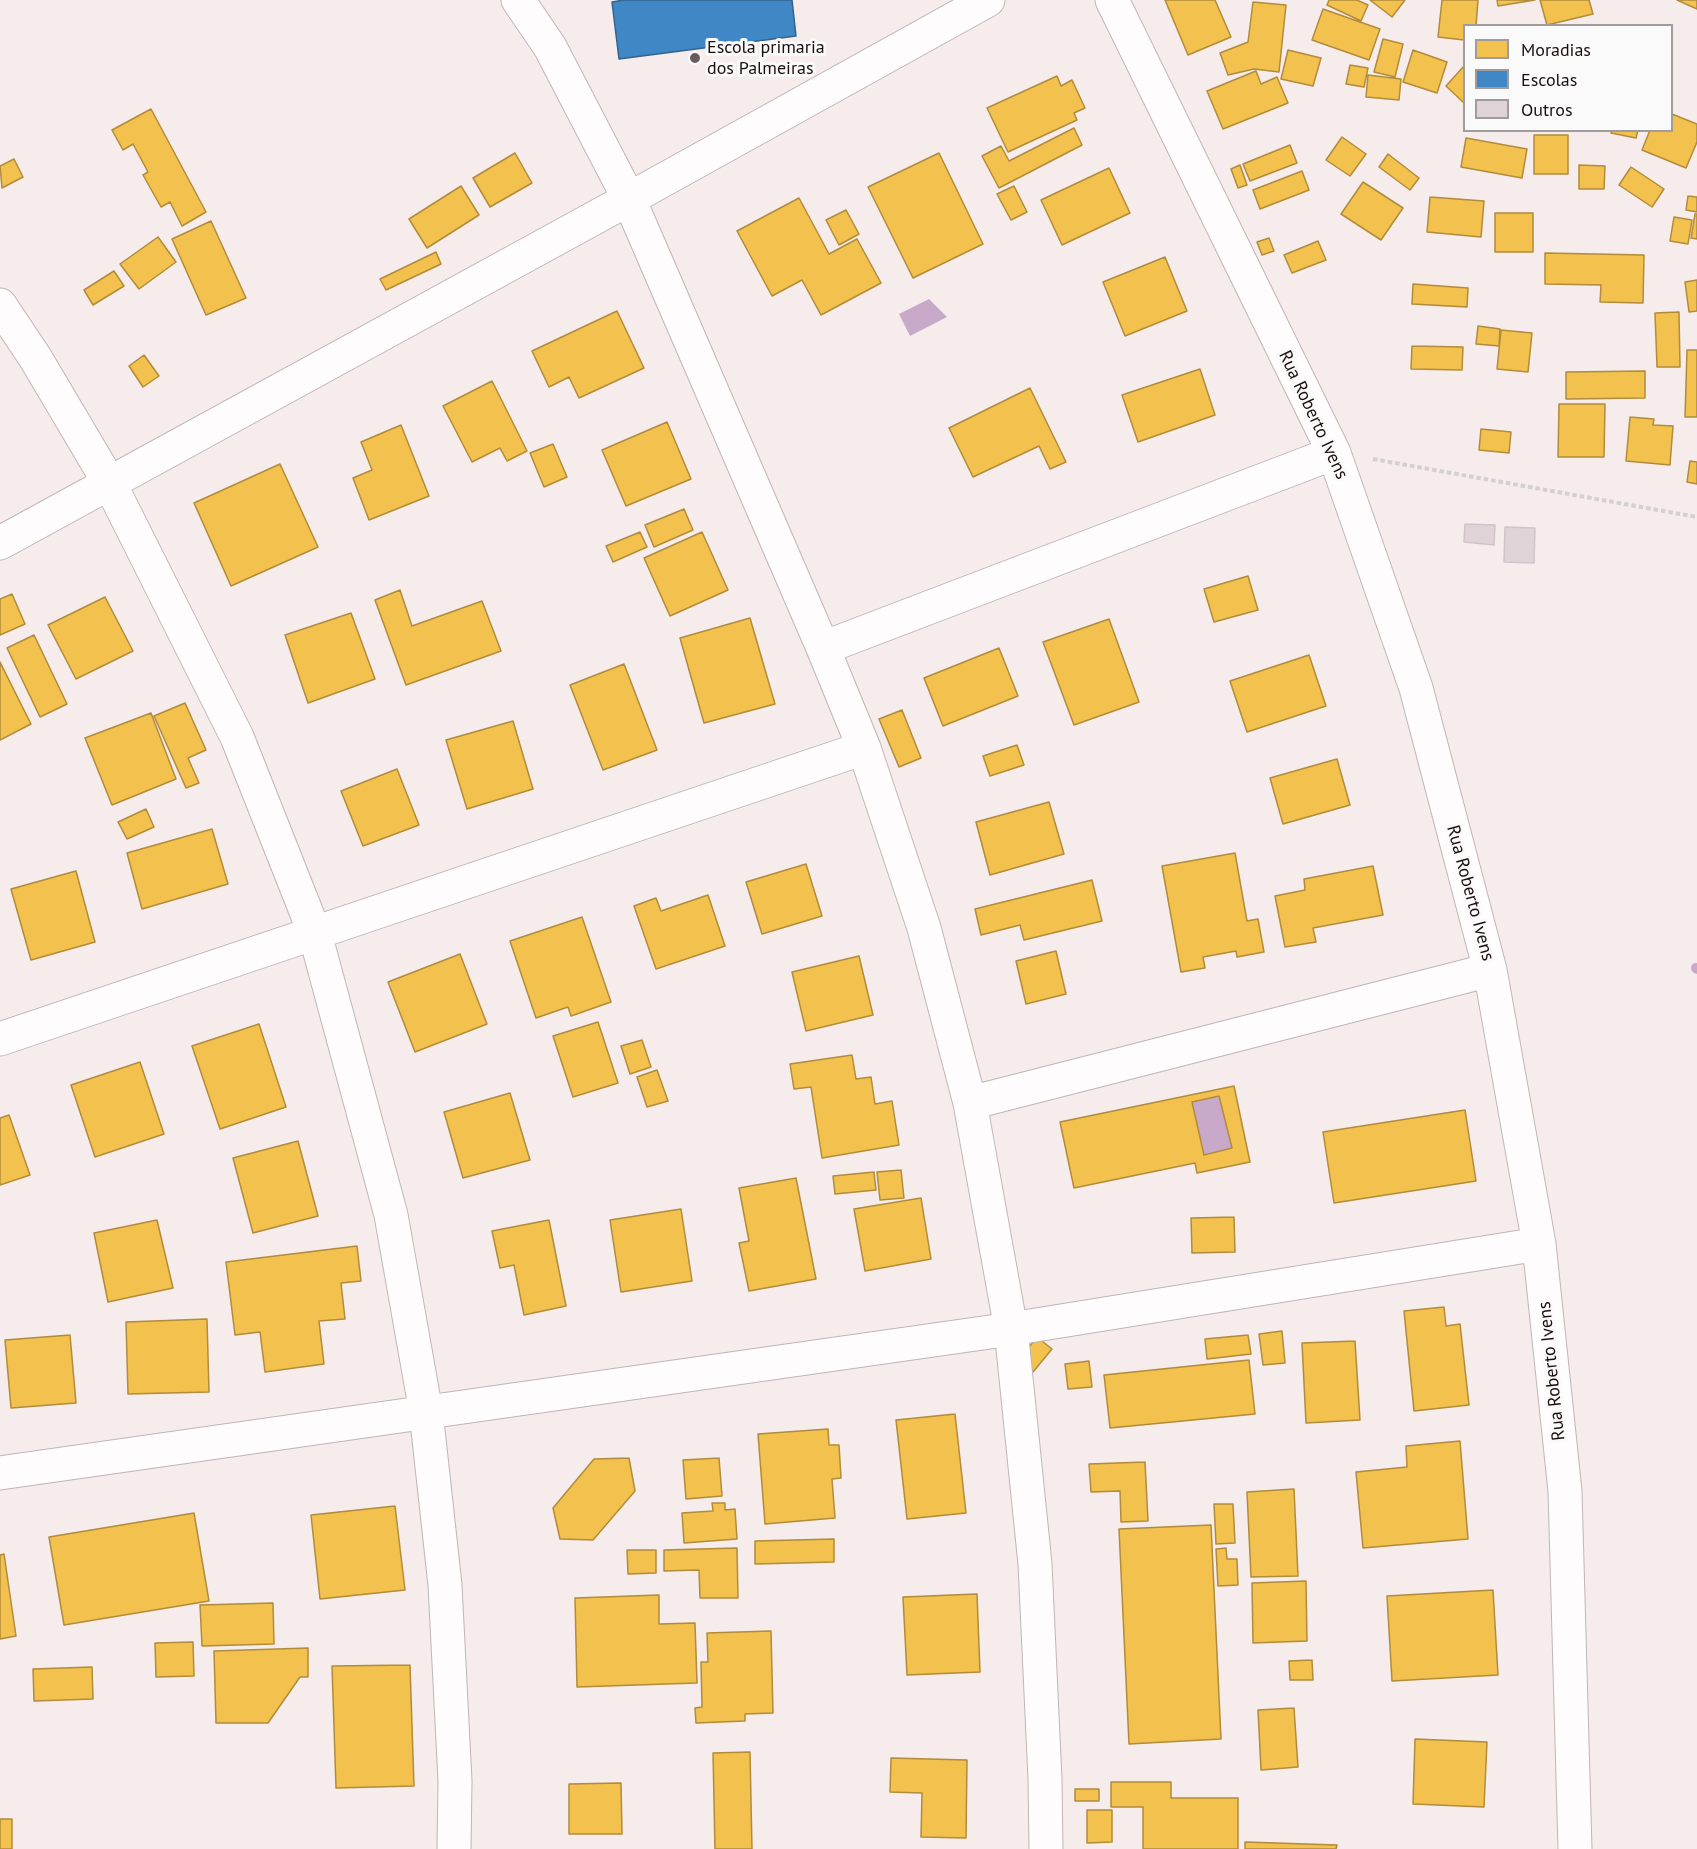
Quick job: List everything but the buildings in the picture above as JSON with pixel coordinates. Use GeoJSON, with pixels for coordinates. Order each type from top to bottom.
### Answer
{"type":"FeatureCollection","features":[{"type":"Feature","properties":{"kind":"street"},"geometry":{"type":"LineString","coordinates":[[518,0],[550,47],[629,199],[864,748],[924,928],[970,1103],[1011,1329],[1035,1564],[1046,1849]]}},
{"type":"Feature","properties":{"kind":"street"},"geometry":{"type":"LineString","coordinates":[[0,543],[988,0]]}},
{"type":"Feature","properties":{"kind":"street","name":"Rua Roberto Ivens"},"geometry":{"type":"LineString","coordinates":[[1112,0],[1334,453],[1416,688],[1490,970],[1539,1244],[1565,1491],[1575,1849]]}},
{"type":"Feature","properties":{"kind":"street"},"geometry":{"type":"LineString","coordinates":[[0,305],[36,359],[110,484],[237,737],[315,934],[391,1215],[426,1412],[445,1585],[455,1781],[454,1849]]}},
{"type":"Feature","properties":{"kind":"street"},"geometry":{"type":"LineString","coordinates":[[823,648],[1334,453]]}},
{"type":"Feature","properties":{"kind":"street"},"geometry":{"type":"LineString","coordinates":[[0,1039],[864,748]]}},
{"type":"Feature","properties":{"kind":"street"},"geometry":{"type":"LineString","coordinates":[[970,1103],[1490,970]]}},
{"type":"Feature","properties":{"kind":"street"},"geometry":{"type":"LineString","coordinates":[[0,1473],[1011,1329],[1539,1244]]}},
{"type":"Feature","properties":{"kind":"path"},"geometry":{"type":"LineString","coordinates":[[1334,453],[1697,517]]}},
{"type":"Feature","properties":{"kind":"shaded area"},"geometry":{"type":"Polygon","coordinates":[[[929,299],[947,317],[910,336],[899,314],[929,299]]]}},
{"type":"Feature","properties":{"kind":"shaded area"},"geometry":{"type":"Polygon","coordinates":[[[1219,1096],[1232,1148],[1204,1155],[1192,1102],[1219,1096]]]}},
{"type":"Feature","properties":{"kind":"place","name":"Escola primaria dos Palmeiras"},"geometry":{"type":"Point","coordinates":[695,58]}}]}
